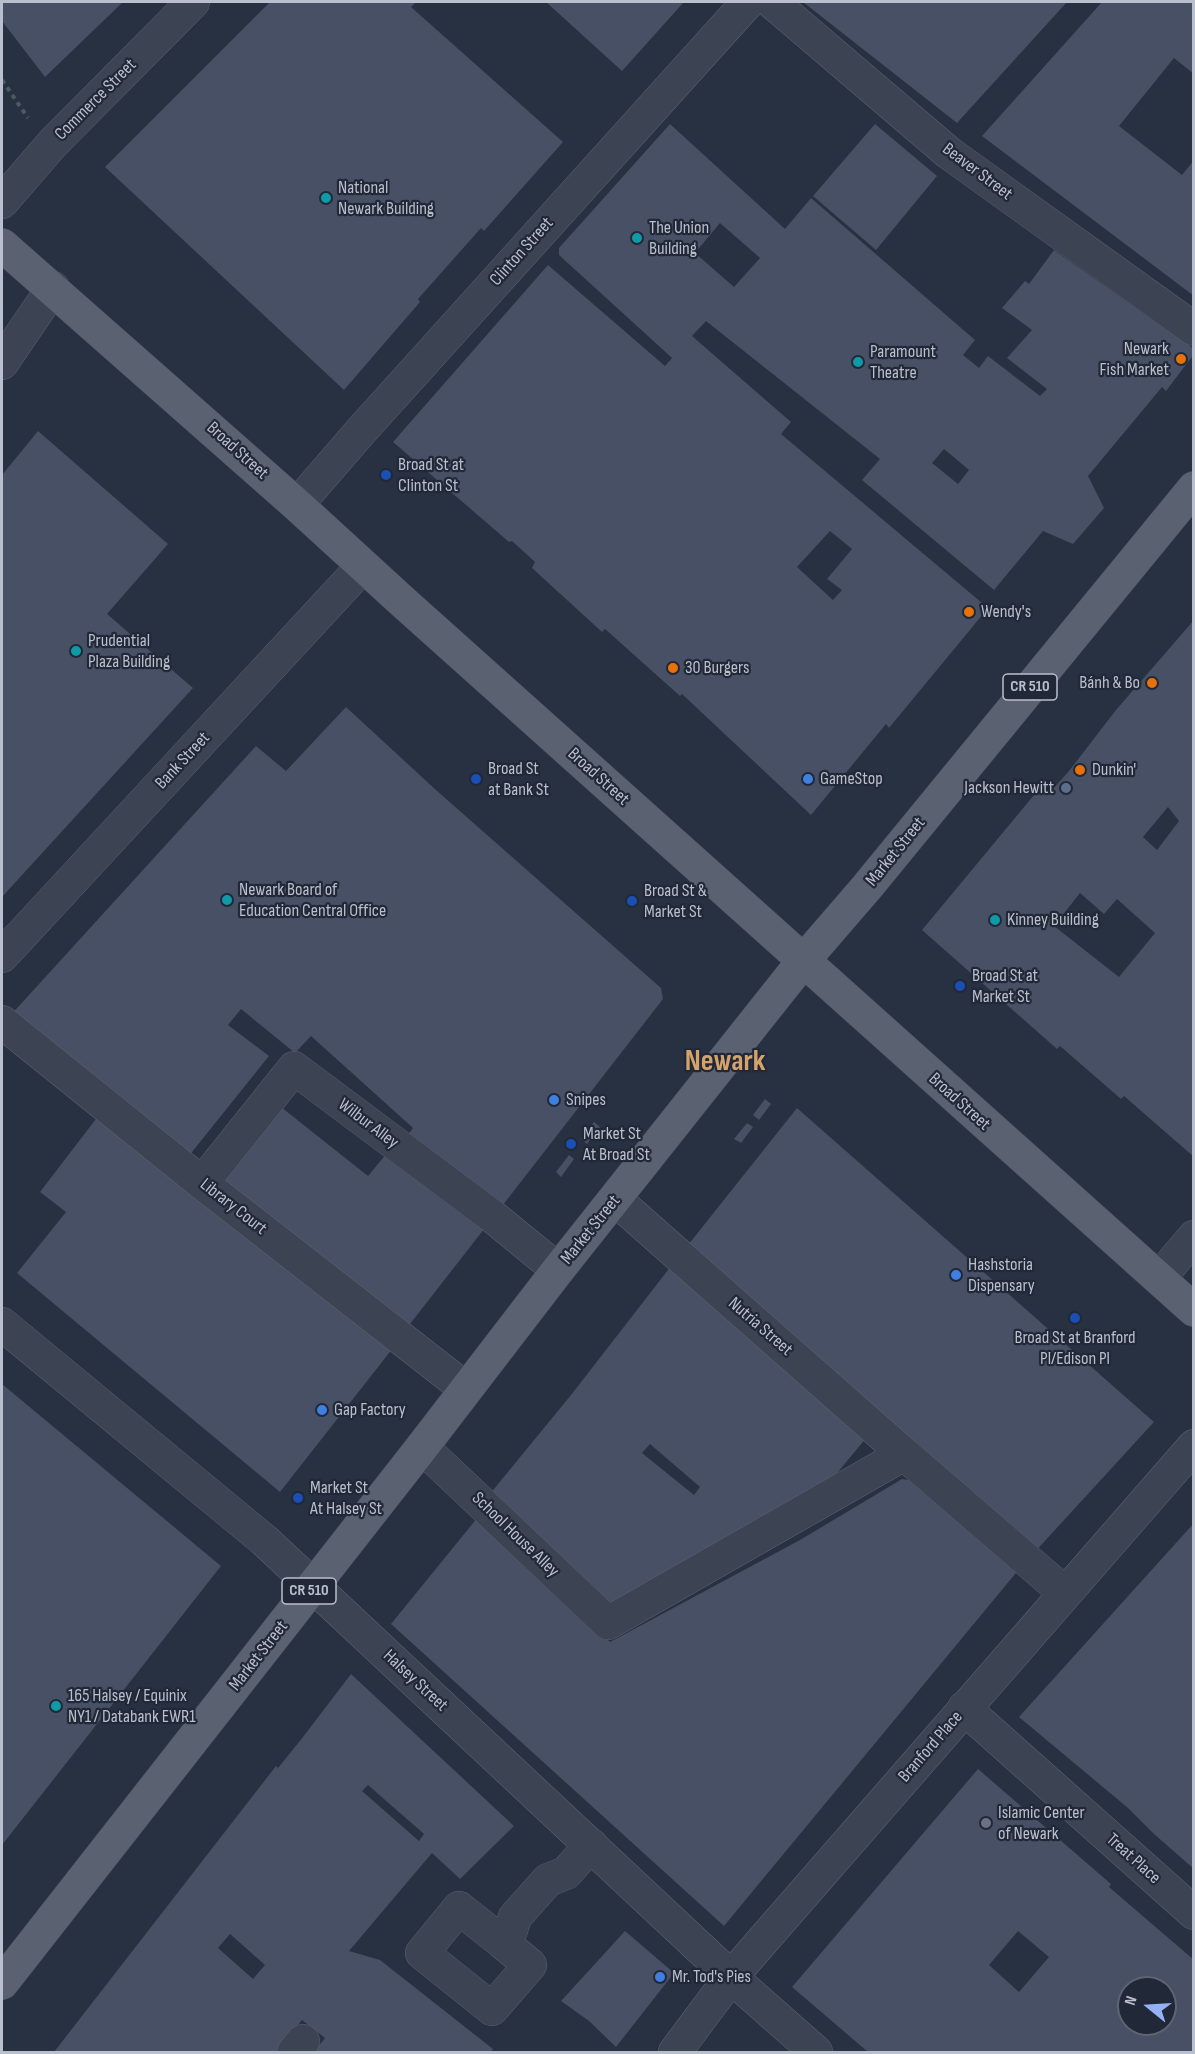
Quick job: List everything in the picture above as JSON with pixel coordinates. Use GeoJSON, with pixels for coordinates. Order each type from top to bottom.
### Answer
{"type":"FeatureCollection","features":[{"type":"Feature","properties":{"kind":"main road","name":"Broad Street"},"geometry":{"type":"LineString","coordinates":[[2,245],[297,505],[1004,1142],[1194,1310]]}},
{"type":"Feature","properties":{"kind":"main road","name":"Market Street"},"geometry":{"type":"LineString","coordinates":[[2,1983],[558,1270],[616,1200],[804,960],[867,887],[1194,488]]}},
{"type":"Feature","properties":{"kind":"street","name":"Commerce Street"},"geometry":{"type":"LineString","coordinates":[[2,202],[53,143],[193,2]]}},
{"type":"Feature","properties":{"kind":"street","name":"Clinton Street"},"geometry":{"type":"LineString","coordinates":[[297,505],[748,2]]}},
{"type":"Feature","properties":{"kind":"street","name":"Beaver Street"},"geometry":{"type":"LineString","coordinates":[[772,2],[950,153],[1194,329]]}},
{"type":"Feature","properties":{"kind":"street"},"geometry":{"type":"LineString","coordinates":[[2,363],[53,288]]}},
{"type":"Feature","properties":{"kind":"street","name":"Bank Street"},"geometry":{"type":"LineString","coordinates":[[2,956],[363,566]]}},
{"type":"Feature","properties":{"kind":"street","name":"Library Court"},"geometry":{"type":"LineString","coordinates":[[2,1022],[202,1183],[466,1389]]}},
{"type":"Feature","properties":{"kind":"street","name":"Wilbur Alley"},"geometry":{"type":"LineString","coordinates":[[202,1183],[294,1068],[492,1216],[558,1270]]}},
{"type":"Feature","properties":{"kind":"street","name":"Nutria Street"},"geometry":{"type":"LineString","coordinates":[[616,1200],[1065,1593]]}},
{"type":"Feature","properties":{"kind":"street"},"geometry":{"type":"LineString","coordinates":[[1159,1278],[1194,1237]]}},
{"type":"Feature","properties":{"kind":"street","name":"Halsey Street"},"geometry":{"type":"LineString","coordinates":[[2,1324],[264,1540],[730,1977],[816,2052]]}},
{"type":"Feature","properties":{"kind":"street","name":"Branford Place"},"geometry":{"type":"LineString","coordinates":[[675,2052],[730,1977],[1194,1446]]}},
{"type":"Feature","properties":{"kind":"street","name":"School House Alley"},"geometry":{"type":"LineString","coordinates":[[422,1447],[608,1623],[904,1454]]}},
{"type":"Feature","properties":{"kind":"street","name":"Treat Place"},"geometry":{"type":"LineString","coordinates":[[964,1708],[1194,1913]]}},
{"type":"Feature","properties":{"kind":"street"},"geometry":{"type":"LineString","coordinates":[[507,1936],[515,1917],[548,1880],[566,1873],[591,1845]]}},
{"type":"Feature","properties":{"kind":"path"},"geometry":{"type":"LineString","coordinates":[[2,80],[29,118]]}},
{"type":"Feature","properties":{"kind":"building"},"geometry":{"type":"Polygon","coordinates":[[[2,2],[123,2],[45,77],[2,21],[2,2]]]}},
{"type":"Feature","properties":{"kind":"building","name":"National Newark Building"},"geometry":{"type":"Polygon","coordinates":[[[270,2],[416,2],[411,7],[563,142],[484,231],[481,228],[418,299],[420,302],[344,390],[105,167],[270,2]]]}},
{"type":"Feature","properties":{"kind":"building"},"geometry":{"type":"Polygon","coordinates":[[[546,2],[684,2],[622,71],[546,2]]]}},
{"type":"Feature","properties":{"kind":"building"},"geometry":{"type":"Polygon","coordinates":[[[803,2],[1067,2],[957,123],[803,2]]]}},
{"type":"Feature","properties":{"kind":"building"},"geometry":{"type":"Polygon","coordinates":[[[1102,2],[1194,2],[1194,74],[1174,58],[1119,126],[1182,175],[1194,160],[1194,296],[982,136],[1102,2]]]}},
{"type":"Feature","properties":{"kind":"building"},"geometry":{"type":"Polygon","coordinates":[[[670,124],[785,229],[811,198],[975,340],[963,355],[979,368],[988,356],[1040,396],[1047,389],[1007,358],[1032,330],[1002,308],[1025,281],[1029,284],[1054,250],[1194,349],[1194,354],[1166,391],[1162,387],[1088,476],[1104,508],[1073,544],[1043,531],[994,590],[862,480],[880,459],[706,321],[692,336],[791,422],[781,434],[988,608],[889,728],[886,724],[811,815],[682,694],[680,696],[605,629],[602,632],[532,568],[535,562],[512,541],[509,542],[393,442],[548,265],[665,366],[672,358],[559,255],[559,248],[670,124]],[[720,223],[695,253],[734,287],[760,258],[720,223]],[[944,449],[932,463],[958,484],[969,470],[944,449]],[[830,531],[797,567],[833,600],[842,590],[827,579],[852,549],[830,531]]]}},
{"type":"Feature","properties":{"kind":"building"},"geometry":{"type":"Polygon","coordinates":[[[875,124],[937,176],[876,250],[813,196],[875,124]]]}},
{"type":"Feature","properties":{"kind":"building","name":"Prudential Plaza Building"},"geometry":{"type":"Polygon","coordinates":[[[38,431],[168,544],[107,614],[193,688],[2,897],[2,475],[38,431]]]}},
{"type":"Feature","properties":{"kind":"building"},"geometry":{"type":"Polygon","coordinates":[[[1194,620],[1194,1157],[1124,1096],[1121,1099],[1060,1046],[1057,1049],[922,930],[1044,783],[1052,790],[1116,710],[1194,620]],[[1168,807],[1143,837],[1157,850],[1179,821],[1168,807]],[[1080,893],[1054,926],[1119,977],[1155,933],[1117,899],[1104,914],[1080,893]]]}},
{"type":"Feature","properties":{"kind":"building"},"geometry":{"type":"Polygon","coordinates":[[[346,707],[436,790],[661,988],[663,999],[499,1210],[407,1136],[413,1128],[311,1036],[295,1053],[241,1009],[228,1025],[269,1056],[184,1162],[8,1018],[256,746],[286,771],[346,707]]]}},
{"type":"Feature","properties":{"kind":"building"},"geometry":{"type":"Polygon","coordinates":[[[765,1099],[771,1104],[759,1120],[753,1115],[765,1099]]]}},
{"type":"Feature","properties":{"kind":"building"},"geometry":{"type":"Polygon","coordinates":[[[281,1107],[368,1176],[392,1147],[488,1224],[403,1333],[220,1185],[281,1107]]]}},
{"type":"Feature","properties":{"kind":"building"},"geometry":{"type":"Polygon","coordinates":[[[797,1108],[1154,1422],[1032,1555],[688,1245],[797,1108]]]}},
{"type":"Feature","properties":{"kind":"building"},"geometry":{"type":"Polygon","coordinates":[[[99,1115],[393,1348],[280,1492],[17,1273],[66,1212],[40,1192],[99,1115]]]}},
{"type":"Feature","properties":{"kind":"building"},"geometry":{"type":"Polygon","coordinates":[[[594,1122],[600,1127],[587,1144],[581,1139],[594,1122]]]}},
{"type":"Feature","properties":{"kind":"building"},"geometry":{"type":"Polygon","coordinates":[[[747,1123],[753,1127],[741,1143],[734,1139],[747,1123]]]}},
{"type":"Feature","properties":{"kind":"building"},"geometry":{"type":"Polygon","coordinates":[[[569,1155],[574,1159],[561,1177],[556,1172],[569,1155]]]}},
{"type":"Feature","properties":{"kind":"building"},"geometry":{"type":"Polygon","coordinates":[[[675,1261],[867,1437],[823,1490],[603,1612],[489,1495],[571,1395],[675,1261]],[[650,1444],[642,1453],[694,1495],[700,1487],[650,1444]]]}},
{"type":"Feature","properties":{"kind":"building","name":"165 Halsey / Equinix NY1 / Databank EWR1"},"geometry":{"type":"Polygon","coordinates":[[[2,1384],[221,1566],[2,1845],[2,1384]]]}},
{"type":"Feature","properties":{"kind":"building"},"geometry":{"type":"Polygon","coordinates":[[[902,1479],[921,1482],[1020,1568],[724,1926],[391,1624],[478,1517],[610,1642],[800,1540],[902,1479]]]}},
{"type":"Feature","properties":{"kind":"building"},"geometry":{"type":"Polygon","coordinates":[[[1194,1523],[1194,1869],[1128,1808],[1019,1717],[1194,1523]]]}},
{"type":"Feature","properties":{"kind":"building"},"geometry":{"type":"Polygon","coordinates":[[[351,1674],[514,1826],[460,1879],[432,1853],[349,1951],[380,1960],[493,2049],[491,2052],[314,2052],[325,2038],[302,2020],[276,2052],[54,2052],[276,1766],[278,1768],[351,1674]],[[368,1785],[362,1791],[419,1841],[424,1834],[368,1785]],[[230,1934],[218,1948],[253,1979],[265,1965],[230,1934]]]}},
{"type":"Feature","properties":{"kind":"building"},"geometry":{"type":"Polygon","coordinates":[[[978,1769],[1111,1884],[1109,1887],[1194,1960],[1194,2052],[868,2052],[792,1987],[978,1769]],[[1018,1931],[989,1965],[1019,1992],[1049,1957],[1018,1931]]]}},
{"type":"Feature","properties":{"kind":"building"},"geometry":{"type":"Polygon","coordinates":[[[625,1931],[674,1973],[616,2047],[589,2021],[561,2001],[625,1931]]]}},
{"type":"Feature","properties":{"kind":"place","name":"National Newark Building"},"geometry":{"type":"Point","coordinates":[326,198]}},
{"type":"Feature","properties":{"kind":"place","name":"The Union Building"},"geometry":{"type":"Point","coordinates":[637,238]}},
{"type":"Feature","properties":{"kind":"place","name":"Newark Fish Market"},"geometry":{"type":"Point","coordinates":[1181,359]}},
{"type":"Feature","properties":{"kind":"place","name":"Paramount Theatre"},"geometry":{"type":"Point","coordinates":[858,362]}},
{"type":"Feature","properties":{"kind":"place","name":"Broad St at Clinton St"},"geometry":{"type":"Point","coordinates":[386,475]}},
{"type":"Feature","properties":{"kind":"place","name":"Wendy's"},"geometry":{"type":"Point","coordinates":[969,612]}},
{"type":"Feature","properties":{"kind":"place","name":"Prudential Plaza Building"},"geometry":{"type":"Point","coordinates":[76,651]}},
{"type":"Feature","properties":{"kind":"place","name":"30 Burgers"},"geometry":{"type":"Point","coordinates":[673,668]}},
{"type":"Feature","properties":{"kind":"place","name":"Bánh & Bo"},"geometry":{"type":"Point","coordinates":[1152,683]}},
{"type":"Feature","properties":{"kind":"place","name":"Dunkin'"},"geometry":{"type":"Point","coordinates":[1080,770]}},
{"type":"Feature","properties":{"kind":"place","name":"Broad St at Bank St"},"geometry":{"type":"Point","coordinates":[476,779]}},
{"type":"Feature","properties":{"kind":"place","name":"GameStop"},"geometry":{"type":"Point","coordinates":[808,779]}},
{"type":"Feature","properties":{"kind":"place","name":"Jackson Hewitt"},"geometry":{"type":"Point","coordinates":[1066,788]}},
{"type":"Feature","properties":{"kind":"place","name":"Newark Board of Education Central Office"},"geometry":{"type":"Point","coordinates":[227,900]}},
{"type":"Feature","properties":{"kind":"place","name":"Broad St & Market St"},"geometry":{"type":"Point","coordinates":[632,901]}},
{"type":"Feature","properties":{"kind":"place","name":"Kinney Building"},"geometry":{"type":"Point","coordinates":[995,920]}},
{"type":"Feature","properties":{"kind":"place","name":"Broad St at Market St"},"geometry":{"type":"Point","coordinates":[960,986]}},
{"type":"Feature","properties":{"kind":"place","name":"Snipes"},"geometry":{"type":"Point","coordinates":[554,1100]}},
{"type":"Feature","properties":{"kind":"place","name":"Market St At Broad St"},"geometry":{"type":"Point","coordinates":[571,1144]}},
{"type":"Feature","properties":{"kind":"place","name":"Hashstoria Dispensary"},"geometry":{"type":"Point","coordinates":[956,1275]}},
{"type":"Feature","properties":{"kind":"place","name":"Broad St at Branford Pl/Edison Pl"},"geometry":{"type":"Point","coordinates":[1075,1318]}},
{"type":"Feature","properties":{"kind":"place","name":"Gap Factory"},"geometry":{"type":"Point","coordinates":[322,1410]}},
{"type":"Feature","properties":{"kind":"place","name":"Market St At Halsey St"},"geometry":{"type":"Point","coordinates":[298,1498]}},
{"type":"Feature","properties":{"kind":"place","name":"165 Halsey / Equinix NY1 / Databank EWR1"},"geometry":{"type":"Point","coordinates":[56,1706]}},
{"type":"Feature","properties":{"kind":"place","name":"Islamic Center of Newark"},"geometry":{"type":"Point","coordinates":[986,1823]}},
{"type":"Feature","properties":{"kind":"place","name":"Mr. Tod's Pies"},"geometry":{"type":"Point","coordinates":[660,1977]}},
{"type":"Feature","properties":{"kind":"district","name":"Newark"},"geometry":{"type":"Point","coordinates":[725,1062]}}]}
